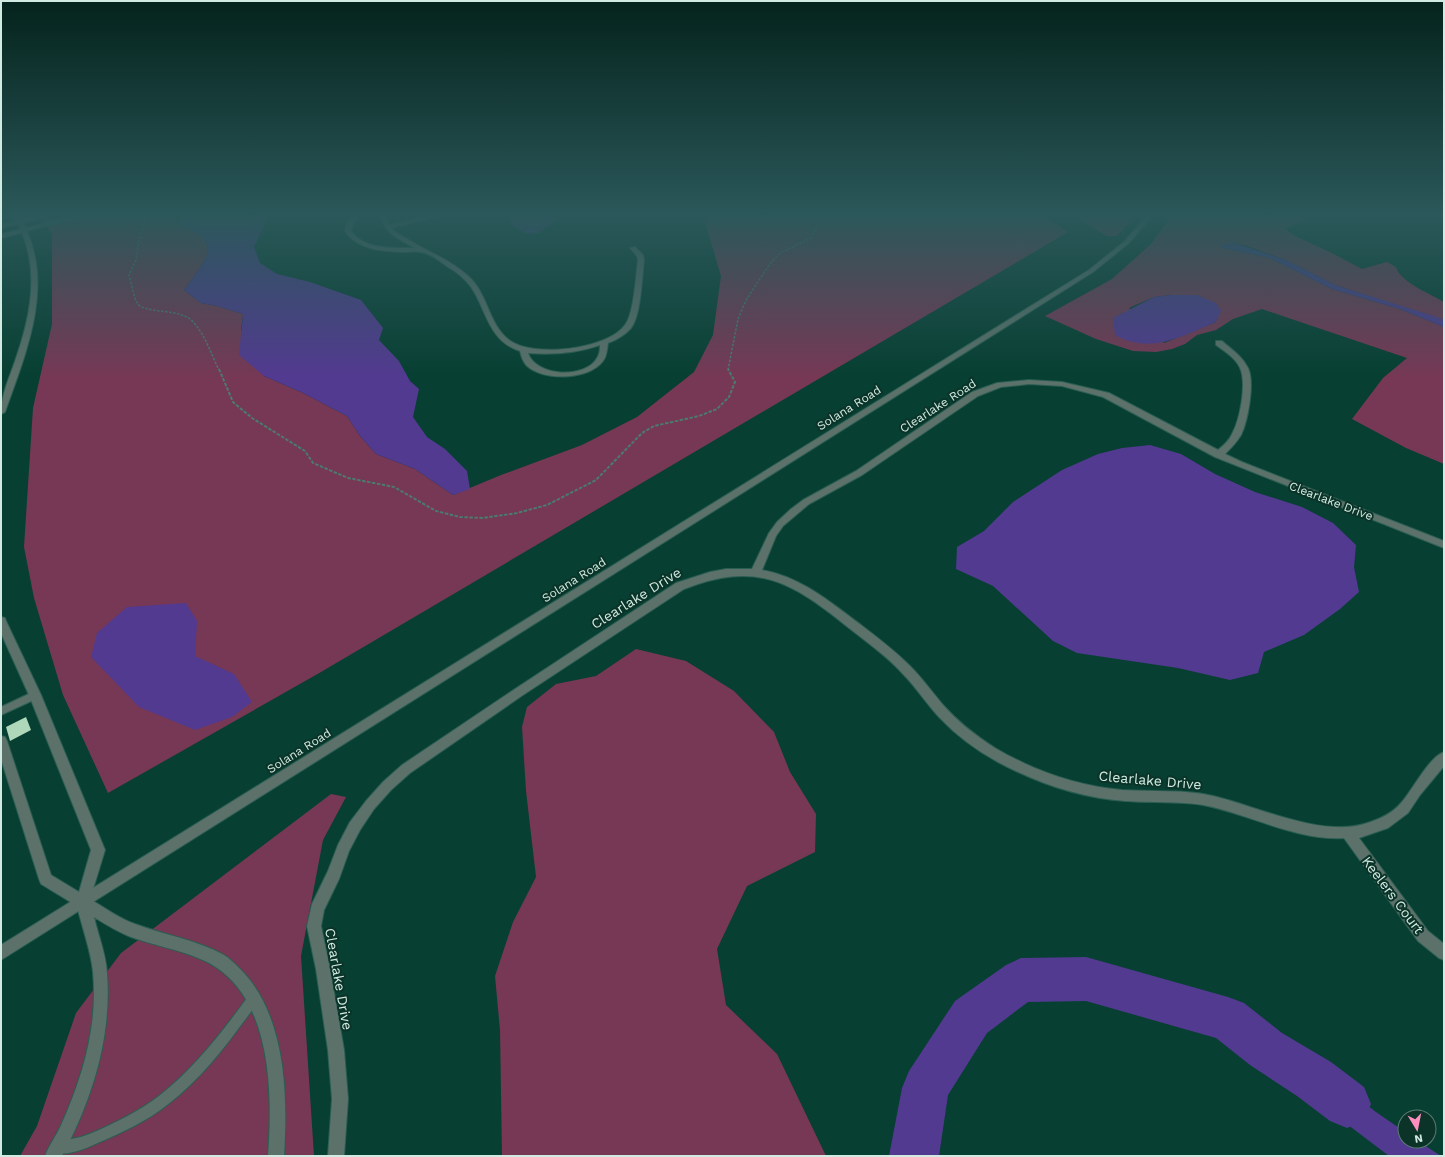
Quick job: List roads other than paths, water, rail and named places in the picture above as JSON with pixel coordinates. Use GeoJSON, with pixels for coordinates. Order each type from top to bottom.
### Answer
{"type":"FeatureCollection","features":[{"type":"Feature","properties":{"kind":"street"},"geometry":{"type":"LineString","coordinates":[[1,412],[27,334],[33,308],[35,283],[34,269]]}},
{"type":"Feature","properties":{"kind":"street"},"geometry":{"type":"LineString","coordinates":[[455,269],[476,289],[488,319],[497,332],[509,343],[523,350],[548,352],[604,342],[624,331],[632,319],[640,269]]}},
{"type":"Feature","properties":{"kind":"street","name":"Solana Road"},"geometry":{"type":"LineString","coordinates":[[1,953],[1093,269]]}},
{"type":"Feature","properties":{"kind":"street"},"geometry":{"type":"LineString","coordinates":[[523,350],[531,366],[538,370],[559,375],[570,374],[591,367],[600,360],[604,351],[604,342]]}},
{"type":"Feature","properties":{"kind":"street"},"geometry":{"type":"LineString","coordinates":[[1218,455],[1232,442],[1238,432],[1242,420],[1247,375],[1241,363],[1220,343]]}},
{"type":"Feature","properties":{"kind":"street","name":"Clearlake Road"},"geometry":{"type":"LineString","coordinates":[[756,572],[772,536],[780,524],[794,511],[806,502],[860,473],[975,394],[1000,385],[1045,382],[1089,390],[1122,403],[1218,455]]}},
{"type":"Feature","properties":{"kind":"street","name":"Clearlake Drive"},"geometry":{"type":"LineString","coordinates":[[1218,455],[1269,477],[1444,545]]}},
{"type":"Feature","properties":{"kind":"street","name":"Clearlake Drive"},"geometry":{"type":"LineString","coordinates":[[336,1156],[340,1099],[336,1050],[323,969],[314,926],[317,909],[334,874],[343,849],[355,826],[370,805],[387,786],[406,769],[680,586],[698,578],[732,571],[756,572],[786,580],[814,595],[888,652],[907,670],[944,714],[969,736],[997,755],[1021,768],[1050,780],[1080,789],[1111,794],[1180,796],[1208,800],[1298,827],[1323,831],[1347,832],[1369,829],[1387,822],[1404,809],[1431,771],[1444,757]]}},
{"type":"Feature","properties":{"kind":"street"},"geometry":{"type":"LineString","coordinates":[[1,621],[35,695],[98,850],[83,901],[100,971],[101,1006],[98,1035],[87,1080],[56,1151]]}},
{"type":"Feature","properties":{"kind":"street"},"geometry":{"type":"LineString","coordinates":[[1,741],[46,879],[107,917],[131,930],[200,951],[221,961],[240,979],[254,997],[266,1029],[276,1075],[278,1129],[276,1156]]}},
{"type":"Feature","properties":{"kind":"street","name":"Keelers Court"},"geometry":{"type":"LineString","coordinates":[[1347,832],[1423,936],[1444,953]]}},
{"type":"Feature","properties":{"kind":"lane"},"geometry":{"type":"LineString","coordinates":[[1,711],[35,695]]}},
{"type":"Feature","properties":{"kind":"lane"},"geometry":{"type":"LineString","coordinates":[[56,1151],[89,1141],[138,1117],[170,1095],[192,1075],[223,1039],[254,997]]}},
{"type":"Feature","properties":{"kind":"waterway"},"geometry":{"type":"LineString","coordinates":[[914,1156],[926,1088],[971,1017],[1021,980],[1086,979],[1228,1019],[1266,1049],[1314,1079],[1347,1104]]}}]}
